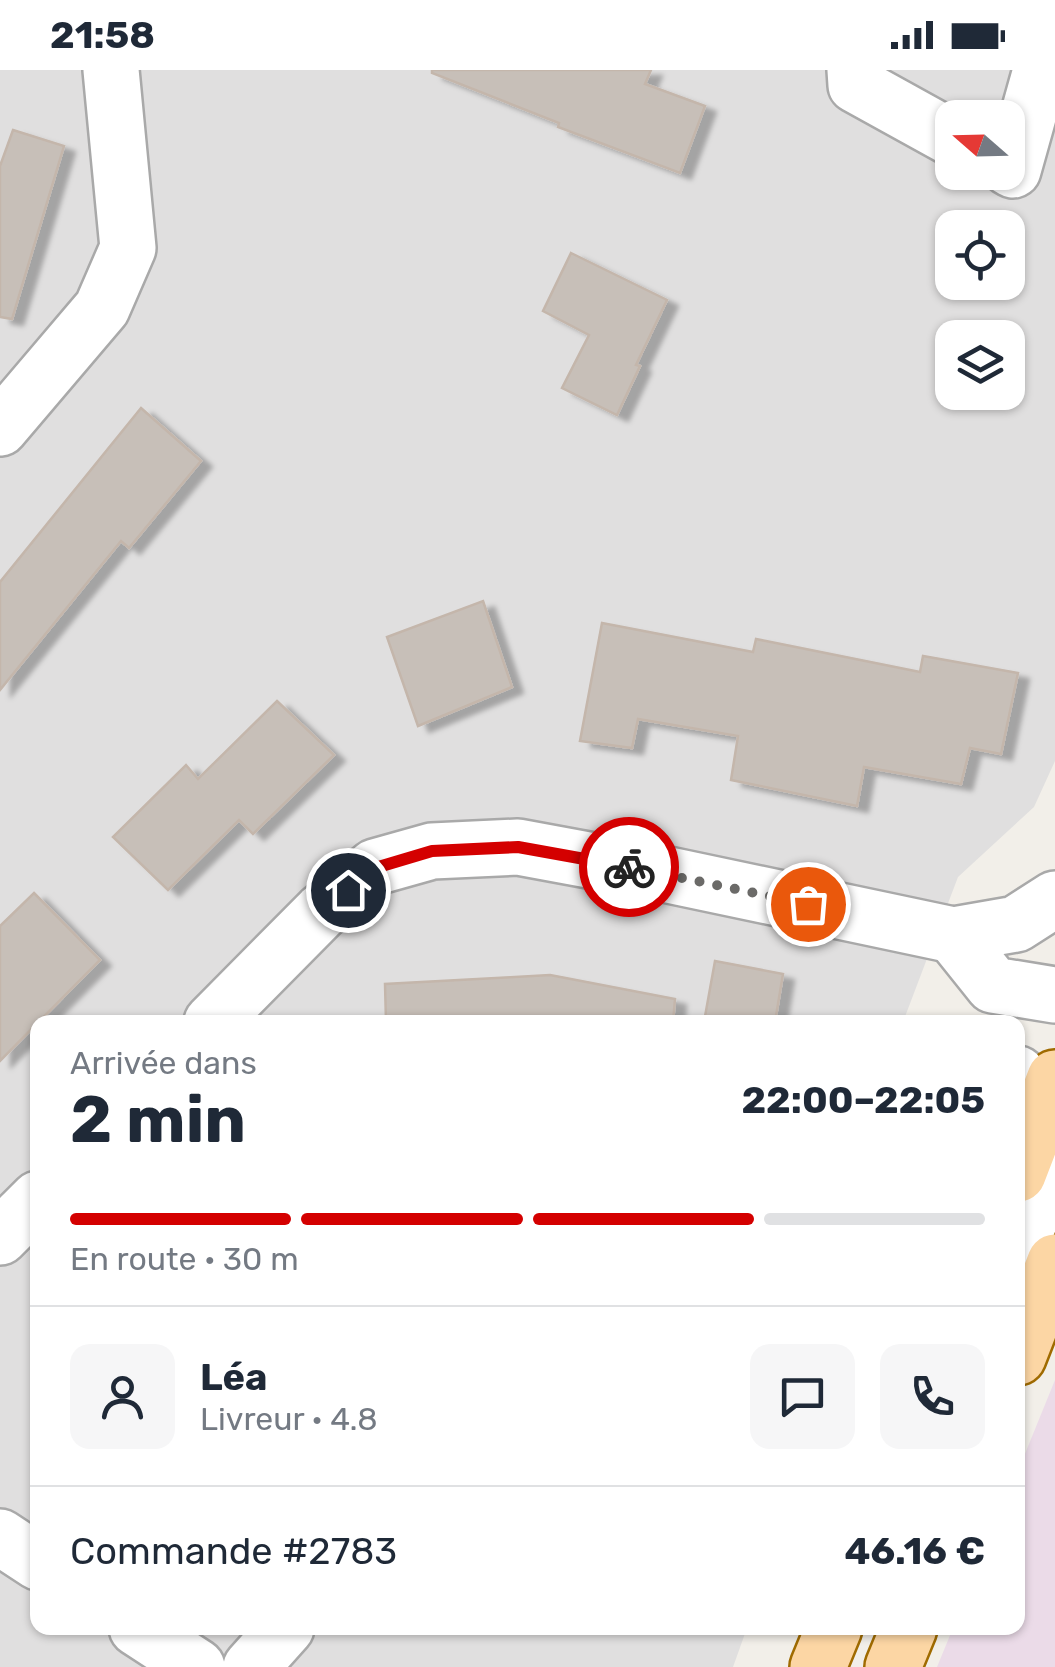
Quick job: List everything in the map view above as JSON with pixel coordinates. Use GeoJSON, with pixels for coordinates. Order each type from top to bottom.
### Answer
{"type":"FeatureCollection","features":[{"type":"Feature","properties":{"kind":"main road"},"geometry":{"type":"LineString","coordinates":[[1025,1156],[1055,1078]]}},
{"type":"Feature","properties":{"kind":"main road"},"geometry":{"type":"LineString","coordinates":[[1025,1339],[1055,1262]]}},
{"type":"Feature","properties":{"kind":"main road"},"geometry":{"type":"LineString","coordinates":[[818,1667],[831,1635]]}},
{"type":"Feature","properties":{"kind":"main road"},"geometry":{"type":"LineString","coordinates":[[893,1667],[906,1635]]}},
{"type":"Feature","properties":{"kind":"street"},"geometry":{"type":"LineString","coordinates":[[0,428],[102,308],[128,248],[111,70]]}},
{"type":"Feature","properties":{"kind":"street"},"geometry":{"type":"LineString","coordinates":[[855,70],[856,85],[935,129]]}},
{"type":"Feature","properties":{"kind":"street"},"geometry":{"type":"LineString","coordinates":[[1025,129],[1042,70]]}},
{"type":"Feature","properties":{"kind":"street"},"geometry":{"type":"LineString","coordinates":[[219,1015],[321,912],[375,868],[432,851],[518,847],[953,935],[1042,919]]}},
{"type":"Feature","properties":{"kind":"street"},"geometry":{"type":"LineString","coordinates":[[953,935],[998,1004],[1055,995]]}},
{"type":"Feature","properties":{"kind":"street"},"geometry":{"type":"LineString","coordinates":[[1025,1233],[1055,1158]]}},
{"type":"Feature","properties":{"kind":"street"},"geometry":{"type":"LineString","coordinates":[[0,1238],[30,1208]]}},
{"type":"Feature","properties":{"kind":"street"},"geometry":{"type":"LineString","coordinates":[[0,1538],[30,1557]]}},
{"type":"Feature","properties":{"kind":"street"},"geometry":{"type":"LineString","coordinates":[[148,1635],[197,1667]]}},
{"type":"Feature","properties":{"kind":"street"},"geometry":{"type":"LineString","coordinates":[[252,1667],[280,1635]]}},
{"type":"Feature","properties":{"kind":"shaded area"},"geometry":{"type":"Polygon","coordinates":[[[0,70],[1055,70],[1055,761],[1034,807],[958,877],[906,1015],[30,1015],[30,1635],[744,1635],[733,1667],[0,1667],[0,70]]]}},
{"type":"Feature","properties":{"kind":"shaded area"},"geometry":{"type":"Polygon","coordinates":[[[1055,1380],[1055,1667],[937,1667],[950,1635],[1025,1635],[1025,1454],[1055,1380]]]}},
{"type":"Feature","properties":{"kind":"building"},"geometry":{"type":"Polygon","coordinates":[[[432,70],[651,70],[645,84],[705,106],[680,173],[558,127],[559,123],[432,70]]]}},
{"type":"Feature","properties":{"kind":"building"},"geometry":{"type":"Polygon","coordinates":[[[13,130],[64,146],[12,319],[0,317],[0,166],[13,130]]]}},
{"type":"Feature","properties":{"kind":"building"},"geometry":{"type":"Polygon","coordinates":[[[571,253],[667,300],[617,415],[562,388],[589,335],[543,311],[571,253]]]}},
{"type":"Feature","properties":{"kind":"building"},"geometry":{"type":"Polygon","coordinates":[[[141,408],[201,461],[129,548],[121,541],[0,690],[0,582],[141,408]]]}},
{"type":"Feature","properties":{"kind":"building"},"geometry":{"type":"Polygon","coordinates":[[[483,601],[512,687],[418,726],[387,637],[483,601]]]}},
{"type":"Feature","properties":{"kind":"building"},"geometry":{"type":"Polygon","coordinates":[[[602,623],[753,652],[756,639],[920,672],[923,656],[1018,673],[1001,754],[970,748],[961,784],[864,767],[857,806],[731,780],[738,736],[638,719],[632,748],[580,741],[602,623]]]}},
{"type":"Feature","properties":{"kind":"building"},"geometry":{"type":"Polygon","coordinates":[[[277,701],[334,755],[253,834],[239,820],[168,890],[113,837],[186,765],[198,779],[277,701]]]}},
{"type":"Feature","properties":{"kind":"building"},"geometry":{"type":"Polygon","coordinates":[[[34,893],[100,960],[46,1015],[30,1015],[30,1031],[0,1061],[0,926],[34,893]]]}},
{"type":"Feature","properties":{"kind":"building"},"geometry":{"type":"Polygon","coordinates":[[[715,961],[783,974],[776,1015],[705,1015],[715,961]]]}},
{"type":"Feature","properties":{"kind":"building"},"geometry":{"type":"Polygon","coordinates":[[[550,975],[675,999],[674,1015],[386,1015],[385,984],[550,975]]]}},
{"type":"Feature","properties":{"kind":"way so far"},"geometry":{"type":"LineString","coordinates":[[629,867],[808,904]]}},
{"type":"Feature","properties":{"kind":"route"},"geometry":{"type":"LineString","coordinates":[[348,890],[375,868],[432,851],[518,847],[629,867]]}}]}
